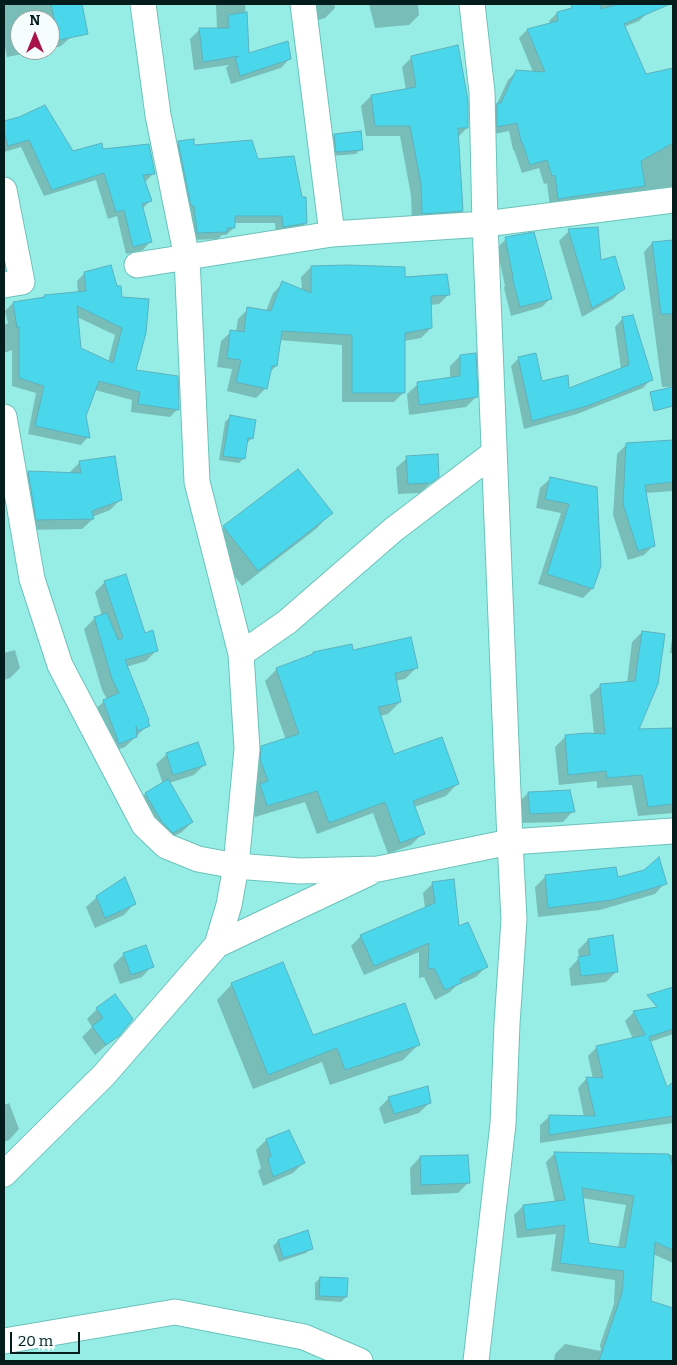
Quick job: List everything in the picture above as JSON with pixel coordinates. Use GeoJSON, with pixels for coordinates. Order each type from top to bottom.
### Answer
{"type":"FeatureCollection","features":[{"type":"Feature","properties":{"kind":"street"},"geometry":{"type":"LineString","coordinates":[[143,4],[158,115],[187,258],[197,482],[241,654],[247,749],[236,866],[229,904],[217,945]]}},
{"type":"Feature","properties":{"kind":"street"},"geometry":{"type":"LineString","coordinates":[[302,4],[332,234]]}},
{"type":"Feature","properties":{"kind":"street"},"geometry":{"type":"LineString","coordinates":[[472,4],[482,92],[485,224],[514,919],[503,1124],[476,1361]]}},
{"type":"Feature","properties":{"kind":"street"},"geometry":{"type":"LineString","coordinates":[[4,190],[22,282],[4,286]]}},
{"type":"Feature","properties":{"kind":"street"},"geometry":{"type":"LineString","coordinates":[[136,265],[332,234],[485,224],[673,200]]}},
{"type":"Feature","properties":{"kind":"street"},"geometry":{"type":"LineString","coordinates":[[4,417],[32,579],[60,665],[144,825],[166,846],[198,859],[236,866],[300,871],[378,869],[510,842],[673,831]]}},
{"type":"Feature","properties":{"kind":"street"},"geometry":{"type":"LineString","coordinates":[[241,654],[287,622],[393,530],[494,453]]}},
{"type":"Feature","properties":{"kind":"street"},"geometry":{"type":"LineString","coordinates":[[4,1174],[104,1075],[217,945],[378,869]]}},
{"type":"Feature","properties":{"kind":"street"},"geometry":{"type":"LineString","coordinates":[[4,1341],[175,1312],[304,1337],[360,1361]]}},
{"type":"Feature","properties":{"kind":"building"},"geometry":{"type":"Polygon","coordinates":[[[51,4],[82,4],[88,34],[60,40],[60,10],[52,10],[51,4]]]}},
{"type":"Feature","properties":{"kind":"building"},"geometry":{"type":"Polygon","coordinates":[[[571,4],[600,4],[601,9],[619,4],[670,4],[624,24],[646,74],[673,68],[673,143],[641,161],[645,186],[558,199],[555,175],[552,176],[547,160],[530,165],[521,142],[517,123],[497,127],[497,103],[501,103],[516,70],[545,72],[527,29],[558,21],[557,12],[572,8],[571,4]]]}},
{"type":"Feature","properties":{"kind":"building"},"geometry":{"type":"Polygon","coordinates":[[[247,12],[249,53],[288,41],[291,59],[240,76],[235,57],[239,56],[203,62],[199,28],[229,28],[228,15],[247,12]]]}},
{"type":"Feature","properties":{"kind":"building"},"geometry":{"type":"Polygon","coordinates":[[[458,45],[468,100],[468,128],[458,128],[463,211],[422,214],[421,184],[410,126],[375,126],[371,95],[416,87],[411,56],[458,45]]]}},
{"type":"Feature","properties":{"kind":"building"},"geometry":{"type":"Polygon","coordinates":[[[45,105],[73,151],[102,143],[103,149],[149,144],[155,174],[143,175],[152,201],[142,204],[152,242],[133,247],[124,210],[116,212],[104,173],[52,190],[29,140],[8,146],[4,131],[4,121],[19,117],[45,105]]]}},
{"type":"Feature","properties":{"kind":"building"},"geometry":{"type":"Polygon","coordinates":[[[361,131],[363,150],[336,152],[334,134],[361,131]]]}},
{"type":"Feature","properties":{"kind":"building"},"geometry":{"type":"Polygon","coordinates":[[[194,139],[194,145],[252,140],[258,159],[294,156],[302,197],[306,197],[307,223],[283,227],[282,216],[235,216],[235,228],[227,228],[227,232],[197,233],[194,206],[191,206],[178,141],[194,139]]]}},
{"type":"Feature","properties":{"kind":"building"},"geometry":{"type":"Polygon","coordinates":[[[598,227],[601,260],[615,256],[625,289],[592,308],[568,229],[598,227]]]}},
{"type":"Feature","properties":{"kind":"building"},"geometry":{"type":"Polygon","coordinates":[[[534,232],[552,299],[520,307],[512,277],[505,237],[534,232]]]}},
{"type":"Feature","properties":{"kind":"building"},"geometry":{"type":"Polygon","coordinates":[[[673,240],[673,314],[661,314],[652,242],[673,240]]]}},
{"type":"Feature","properties":{"kind":"building"},"geometry":{"type":"Polygon","coordinates":[[[111,265],[117,286],[121,286],[122,297],[149,299],[146,333],[136,370],[178,376],[179,410],[138,404],[140,392],[99,381],[86,416],[90,438],[35,426],[44,386],[19,378],[19,327],[17,328],[13,302],[45,297],[44,295],[86,291],[84,272],[111,265]],[[77,306],[81,348],[113,363],[122,328],[77,306]]]}},
{"type":"Feature","properties":{"kind":"building"},"geometry":{"type":"Polygon","coordinates":[[[311,266],[405,267],[405,277],[447,274],[450,295],[431,296],[432,328],[405,333],[405,393],[352,393],[352,335],[282,331],[277,366],[272,366],[267,389],[236,382],[241,360],[227,358],[230,330],[244,332],[247,307],[271,311],[282,281],[311,293],[311,266]]]}},
{"type":"Feature","properties":{"kind":"building"},"geometry":{"type":"Polygon","coordinates":[[[633,315],[653,380],[587,406],[532,421],[518,357],[536,353],[542,381],[568,375],[569,388],[629,365],[622,317],[633,315]]]}},
{"type":"Feature","properties":{"kind":"building"},"geometry":{"type":"Polygon","coordinates":[[[476,353],[478,397],[419,405],[417,382],[460,376],[460,355],[476,353]]]}},
{"type":"Feature","properties":{"kind":"building"},"geometry":{"type":"Polygon","coordinates":[[[673,387],[673,406],[654,411],[650,392],[673,387]]]}},
{"type":"Feature","properties":{"kind":"building"},"geometry":{"type":"Polygon","coordinates":[[[230,415],[256,420],[253,439],[248,438],[245,459],[223,456],[230,415]]]}},
{"type":"Feature","properties":{"kind":"building"},"geometry":{"type":"Polygon","coordinates":[[[673,440],[673,482],[645,485],[655,546],[638,551],[623,504],[626,443],[673,440]]]}},
{"type":"Feature","properties":{"kind":"building"},"geometry":{"type":"Polygon","coordinates":[[[438,454],[439,477],[431,483],[408,484],[406,456],[438,454]]]}},
{"type":"Feature","properties":{"kind":"building"},"geometry":{"type":"Polygon","coordinates":[[[115,456],[122,500],[92,511],[94,519],[36,520],[28,471],[81,473],[79,461],[115,456]]]}},
{"type":"Feature","properties":{"kind":"building"},"geometry":{"type":"Polygon","coordinates":[[[298,469],[333,513],[258,571],[223,526],[298,469]]]}},
{"type":"Feature","properties":{"kind":"building"},"geometry":{"type":"Polygon","coordinates":[[[550,477],[597,487],[601,566],[593,589],[547,574],[569,504],[545,499],[550,477]]]}},
{"type":"Feature","properties":{"kind":"building"},"geometry":{"type":"Polygon","coordinates":[[[126,574],[145,633],[153,630],[158,651],[125,660],[150,726],[138,731],[136,726],[137,737],[119,744],[103,700],[119,693],[112,679],[94,617],[107,613],[118,640],[123,638],[104,581],[126,574]]]}},
{"type":"Feature","properties":{"kind":"building"},"geometry":{"type":"Polygon","coordinates":[[[642,631],[665,634],[658,684],[639,729],[673,728],[673,804],[648,807],[642,775],[607,778],[606,771],[568,775],[565,735],[605,734],[600,684],[635,681],[642,631]]]}},
{"type":"Feature","properties":{"kind":"building"},"geometry":{"type":"Polygon","coordinates":[[[411,637],[418,668],[395,673],[401,702],[378,707],[394,754],[442,737],[459,784],[413,801],[425,834],[400,843],[385,802],[329,823],[317,791],[267,806],[260,784],[268,781],[260,759],[261,746],[299,734],[276,668],[313,654],[313,652],[352,644],[353,650],[411,637]]]}},
{"type":"Feature","properties":{"kind":"building"},"geometry":{"type":"Polygon","coordinates":[[[198,742],[206,765],[173,775],[166,753],[198,742]]]}},
{"type":"Feature","properties":{"kind":"building"},"geometry":{"type":"Polygon","coordinates":[[[168,779],[193,822],[173,833],[162,822],[145,793],[168,779]]]}},
{"type":"Feature","properties":{"kind":"building"},"geometry":{"type":"Polygon","coordinates":[[[570,790],[575,812],[530,814],[528,792],[570,790]]]}},
{"type":"Feature","properties":{"kind":"building"},"geometry":{"type":"Polygon","coordinates":[[[659,857],[667,884],[612,900],[548,908],[545,875],[616,867],[618,877],[644,870],[659,857]]]}},
{"type":"Feature","properties":{"kind":"building"},"geometry":{"type":"Polygon","coordinates":[[[125,877],[136,904],[105,918],[96,896],[125,877]]]}},
{"type":"Feature","properties":{"kind":"building"},"geometry":{"type":"Polygon","coordinates":[[[454,879],[459,926],[468,922],[488,967],[460,979],[461,983],[445,990],[434,968],[428,969],[429,943],[374,966],[360,935],[435,903],[432,882],[454,879]]]}},
{"type":"Feature","properties":{"kind":"building"},"geometry":{"type":"Polygon","coordinates":[[[613,935],[618,972],[581,976],[578,957],[590,955],[588,939],[613,935]]]}},
{"type":"Feature","properties":{"kind":"building"},"geometry":{"type":"Polygon","coordinates":[[[146,945],[154,967],[131,975],[123,953],[146,945]]]}},
{"type":"Feature","properties":{"kind":"building"},"geometry":{"type":"Polygon","coordinates":[[[283,962],[313,1035],[405,1003],[420,1045],[345,1070],[337,1048],[268,1075],[231,983],[283,962]]]}},
{"type":"Feature","properties":{"kind":"building"},"geometry":{"type":"Polygon","coordinates":[[[673,987],[673,1029],[649,1037],[667,1087],[673,1082],[673,1116],[549,1135],[549,1115],[595,1116],[586,1077],[603,1078],[596,1046],[645,1035],[633,1011],[657,1007],[647,995],[673,987]]]}},
{"type":"Feature","properties":{"kind":"building"},"geometry":{"type":"Polygon","coordinates":[[[115,994],[133,1019],[119,1036],[106,1045],[92,1026],[103,1018],[96,1008],[115,994]]]}},
{"type":"Feature","properties":{"kind":"building"},"geometry":{"type":"Polygon","coordinates":[[[428,1086],[431,1103],[394,1114],[388,1097],[428,1086]]]}},
{"type":"Feature","properties":{"kind":"building"},"geometry":{"type":"Polygon","coordinates":[[[289,1130],[305,1163],[273,1177],[268,1159],[271,1156],[266,1139],[289,1130]]]}},
{"type":"Feature","properties":{"kind":"building"},"geometry":{"type":"Polygon","coordinates":[[[554,1152],[669,1154],[673,1167],[673,1250],[655,1242],[651,1301],[673,1308],[673,1361],[599,1361],[622,1293],[624,1271],[560,1263],[565,1225],[526,1230],[523,1205],[565,1200],[554,1152]],[[582,1188],[589,1243],[625,1248],[634,1196],[582,1188]]]}},
{"type":"Feature","properties":{"kind":"building"},"geometry":{"type":"Polygon","coordinates":[[[468,1155],[470,1183],[421,1185],[420,1156],[468,1155]]]}},
{"type":"Feature","properties":{"kind":"building"},"geometry":{"type":"Polygon","coordinates":[[[308,1230],[313,1249],[283,1258],[278,1240],[308,1230]]]}},
{"type":"Feature","properties":{"kind":"building"},"geometry":{"type":"Polygon","coordinates":[[[320,1277],[348,1278],[347,1297],[319,1296],[320,1277]]]}}]}
